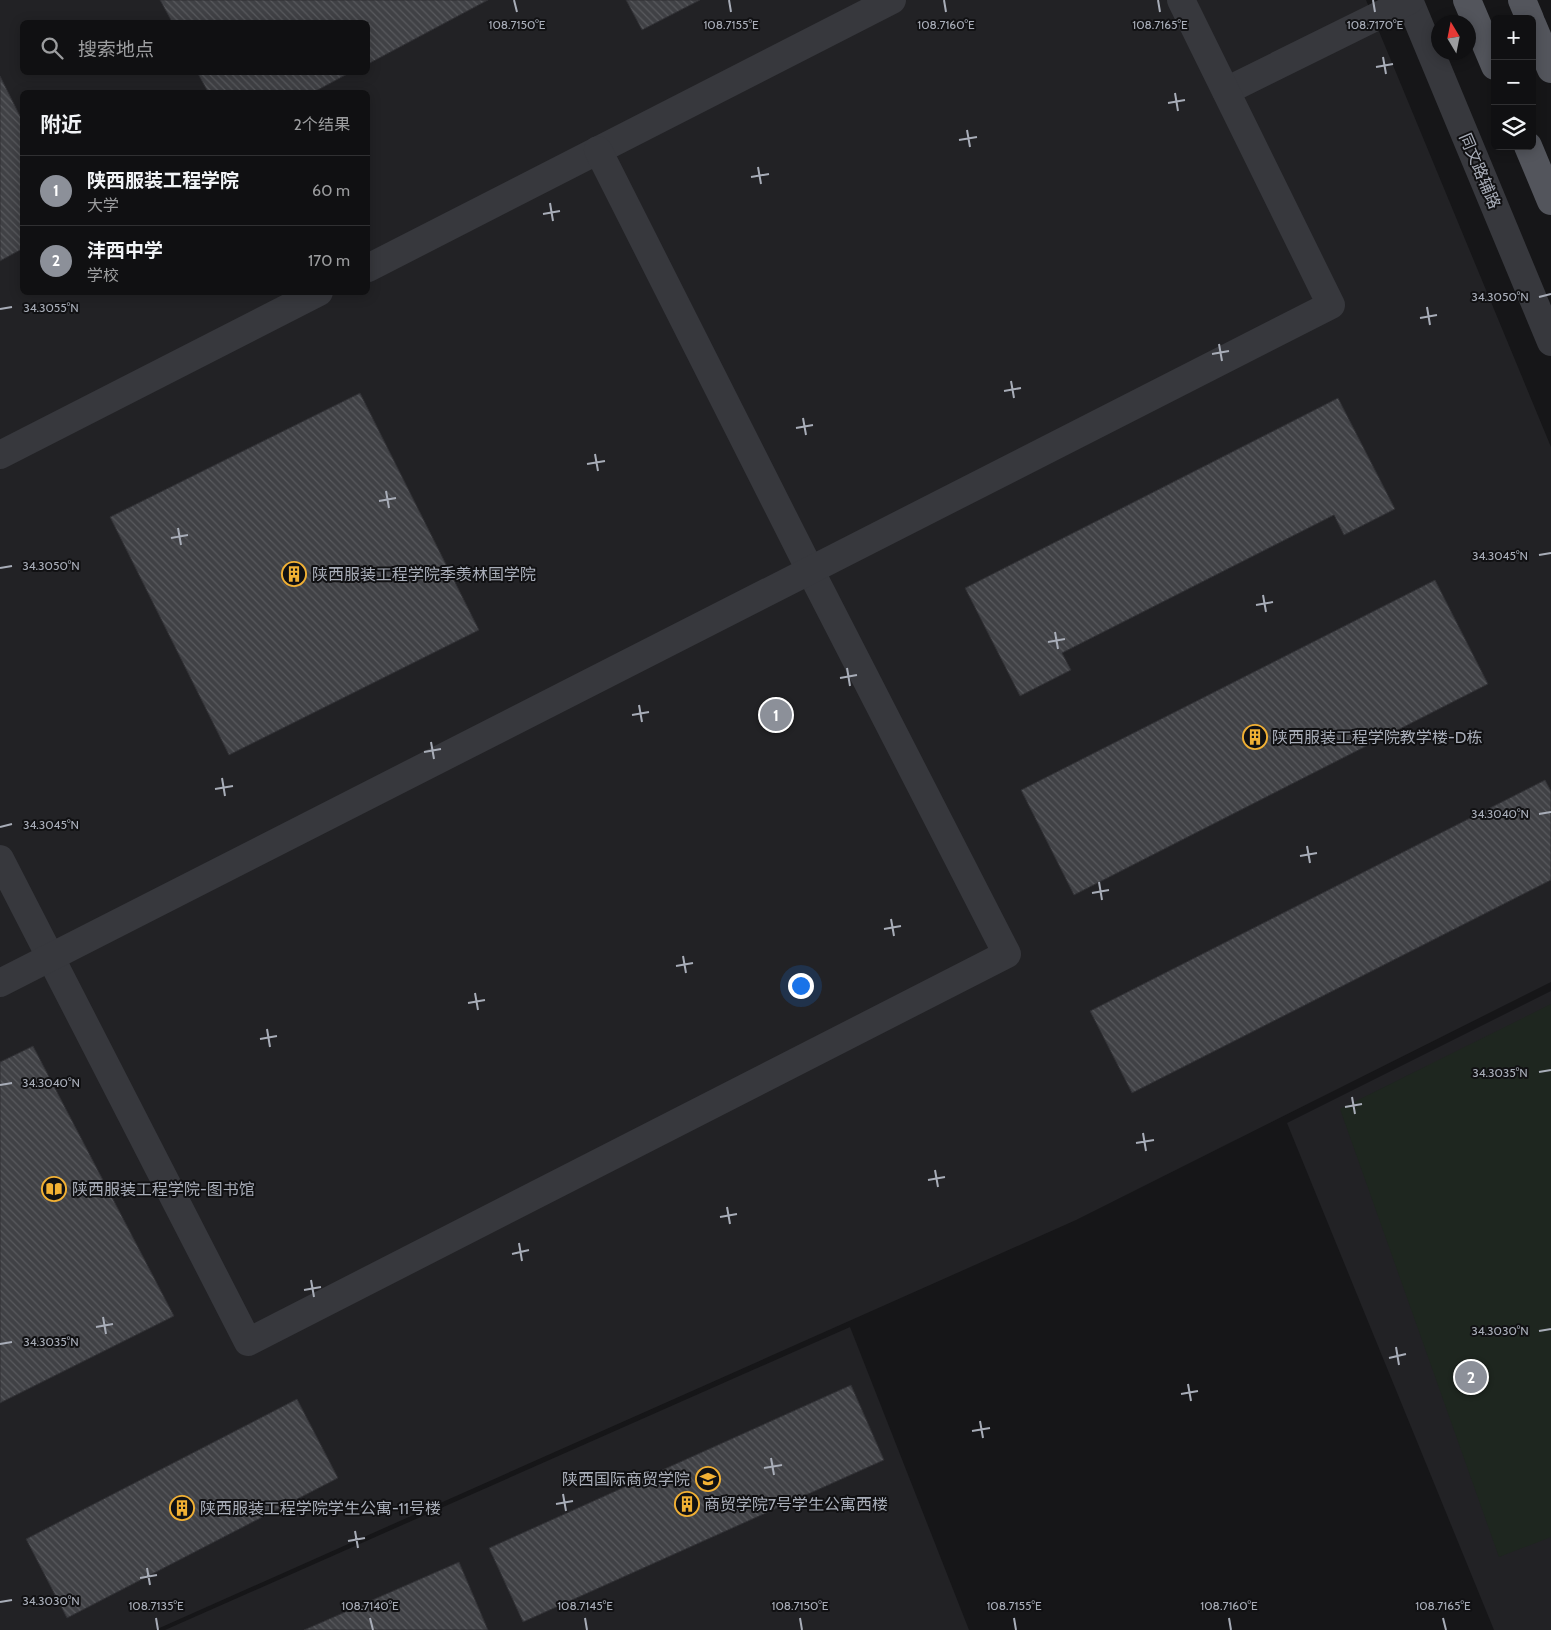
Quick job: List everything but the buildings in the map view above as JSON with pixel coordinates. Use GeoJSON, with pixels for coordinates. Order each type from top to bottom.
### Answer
{"type":"FeatureCollection","features":[{"type":"Feature","properties":{"kind":"main road"},"geometry":{"type":"LineString","coordinates":[[1467,0],[1492,60]]}},
{"type":"Feature","properties":{"kind":"main road"},"geometry":{"type":"LineString","coordinates":[[1522,0],[1528,15]]}},
{"type":"Feature","properties":{"kind":"main road"},"geometry":{"type":"LineString","coordinates":[[1536,33],[1551,69]]}},
{"type":"Feature","properties":{"kind":"main road"},"geometry":{"type":"LineString","coordinates":[[1530,150],[1551,201]]}},
{"type":"Feature","properties":{"kind":"street"},"geometry":{"type":"LineString","coordinates":[[370,267],[892,0]]}},
{"type":"Feature","properties":{"kind":"street"},"geometry":{"type":"LineString","coordinates":[[0,983],[1330,305],[1181,0]]}},
{"type":"Feature","properties":{"kind":"street"},"geometry":{"type":"LineString","coordinates":[[1226,91],[1409,0]]}},
{"type":"Feature","properties":{"kind":"street","name":"同文路辅路"},"geometry":{"type":"LineString","coordinates":[[1409,0],[1551,342]]}},
{"type":"Feature","properties":{"kind":"street"},"geometry":{"type":"LineString","coordinates":[[0,858],[248,1342],[1008,954],[810,570],[598,150]]}},
{"type":"Feature","properties":{"kind":"street"},"geometry":{"type":"LineString","coordinates":[[0,455],[313,295]]}},
{"type":"Feature","properties":{"kind":"shaded area"},"geometry":{"type":"Polygon","coordinates":[[[0,0],[1366,0],[1551,447],[1551,982],[1076,1220],[155,1630],[0,1630],[0,0]]]}},
{"type":"Feature","properties":{"kind":"shaded area"},"geometry":{"type":"Polygon","coordinates":[[[1551,991],[1551,1630],[1494,1630],[1287,1123],[1551,991]]]}},
{"type":"Feature","properties":{"kind":"shaded area"},"geometry":{"type":"Polygon","coordinates":[[[1551,1004],[1551,1537],[1499,1557],[1340,1109],[1551,1004]]]}},
{"type":"Feature","properties":{"kind":"shaded area","name":"陕西国际商贸学院"},"geometry":{"type":"Polygon","coordinates":[[[850,1327],[969,1630],[165,1630],[850,1327]]]}},
{"type":"Feature","properties":{"kind":"place","name":"陕西服装工程学院季羡林国学院"},"geometry":{"type":"Point","coordinates":[294,574]}},
{"type":"Feature","properties":{"kind":"place","name":"陕西服装工程学院"},"geometry":{"type":"Point","coordinates":[776,715]}},
{"type":"Feature","properties":{"kind":"place","name":"陕西服装工程学院教学楼-D栋"},"geometry":{"type":"Point","coordinates":[1255,737]}},
{"type":"Feature","properties":{"kind":"place","name":"陕西服装工程学院-图书馆"},"geometry":{"type":"Point","coordinates":[54,1189]}},
{"type":"Feature","properties":{"kind":"place","name":"沣西中学"},"geometry":{"type":"Point","coordinates":[1471,1377]}},
{"type":"Feature","properties":{"kind":"place","name":"陕西国际商贸学院"},"geometry":{"type":"Point","coordinates":[708,1479]}},
{"type":"Feature","properties":{"kind":"place","name":"商贸学院7号学生公寓西楼"},"geometry":{"type":"Point","coordinates":[687,1504]}},
{"type":"Feature","properties":{"kind":"place","name":"陕西服装工程学院学生公寓-11号楼"},"geometry":{"type":"Point","coordinates":[182,1508]}}]}
